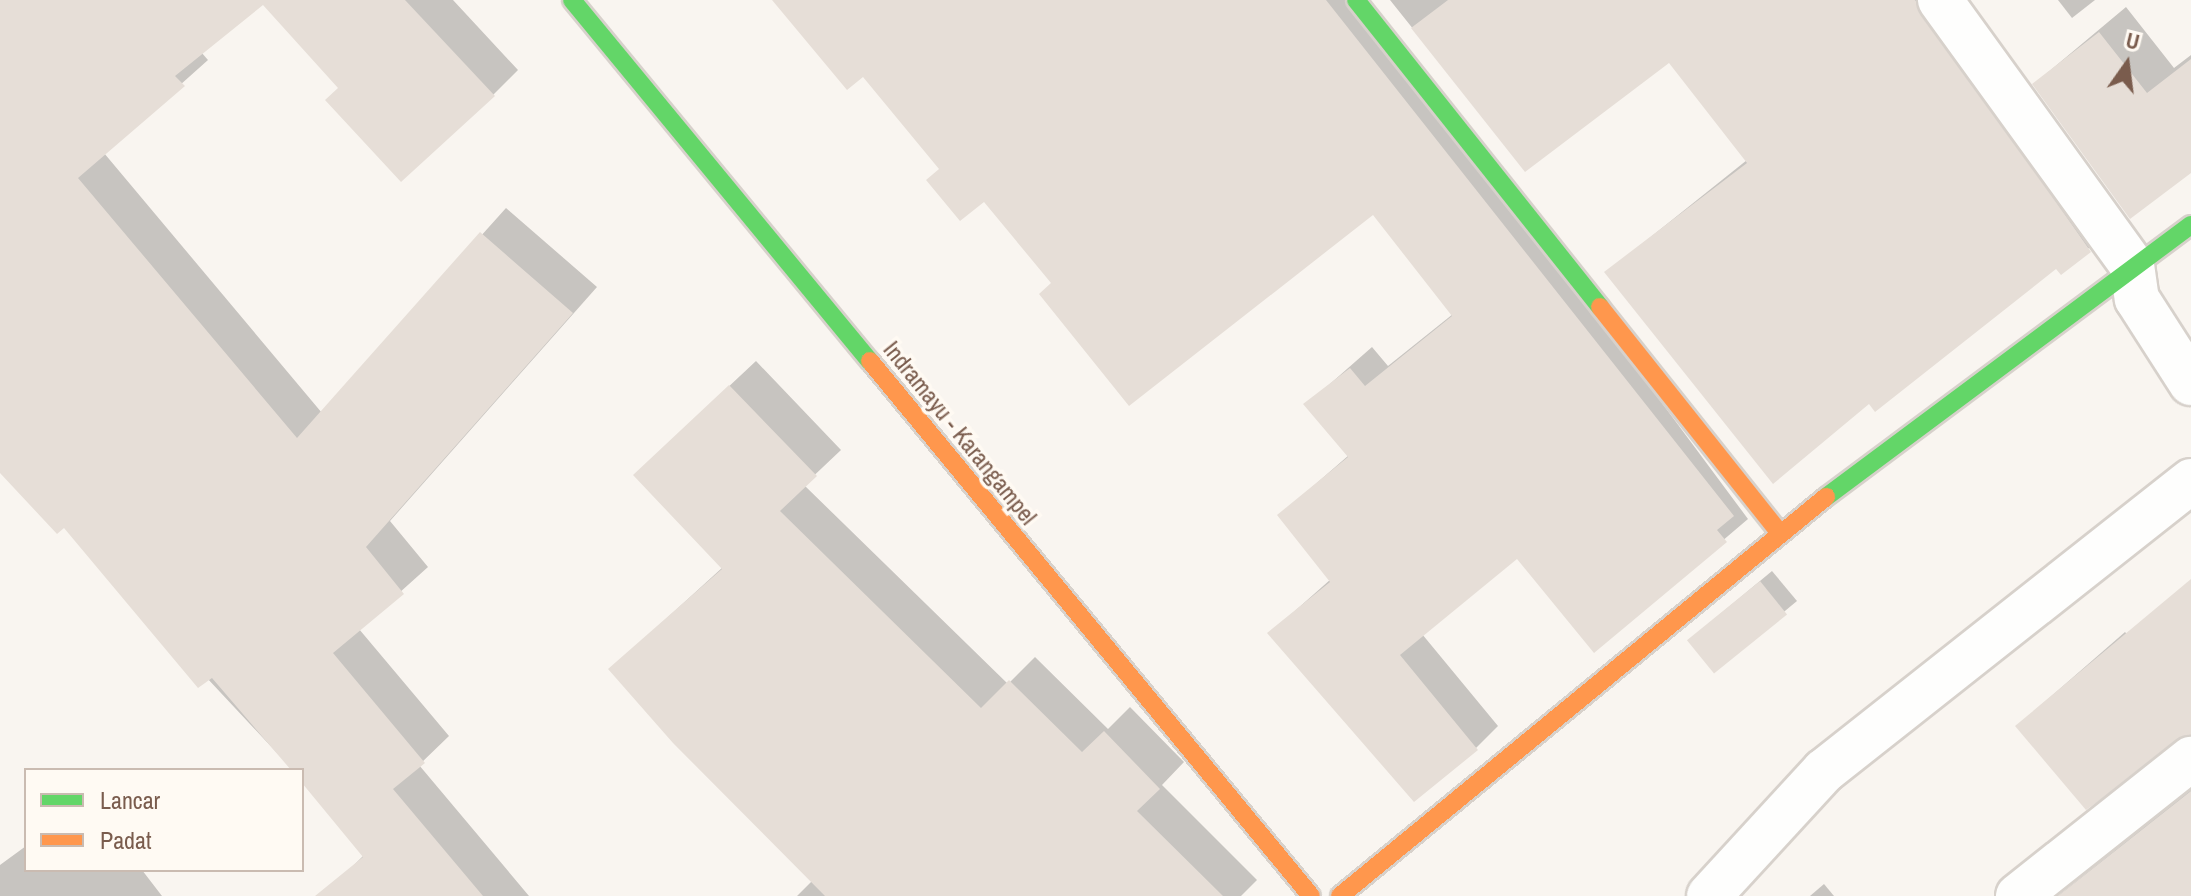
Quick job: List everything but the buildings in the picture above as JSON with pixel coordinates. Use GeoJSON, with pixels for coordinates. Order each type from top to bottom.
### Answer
{"type":"FeatureCollection","features":[{"type":"Feature","properties":{"kind":"street","name":"Indramayu - Karangampel"},"geometry":{"type":"LineString","coordinates":[[572,0],[1311,896]]}},
{"type":"Feature","properties":{"kind":"street"},"geometry":{"type":"LineString","coordinates":[[1356,0],[1779,532]]}},
{"type":"Feature","properties":{"kind":"street"},"geometry":{"type":"LineString","coordinates":[[1940,0],[2134,282],[2191,383]]}},
{"type":"Feature","properties":{"kind":"street"},"geometry":{"type":"LineString","coordinates":[[1340,896],[1779,532],[2134,282],[2191,225]]}},
{"type":"Feature","properties":{"kind":"street"},"geometry":{"type":"LineString","coordinates":[[1709,896],[1824,771],[2191,481]]}},
{"type":"Feature","properties":{"kind":"street"},"geometry":{"type":"LineString","coordinates":[[2018,896],[2191,759]]}},
{"type":"Feature","properties":{"kind":"traffic: fast"},"geometry":{"type":"LineString","coordinates":[[572,0],[870,361]]}},
{"type":"Feature","properties":{"kind":"traffic: fast"},"geometry":{"type":"LineString","coordinates":[[1356,0],[1600,307]]}},
{"type":"Feature","properties":{"kind":"traffic: fast"},"geometry":{"type":"LineString","coordinates":[[1826,497],[2191,225]]}},
{"type":"Feature","properties":{"kind":"traffic: slow"},"geometry":{"type":"LineString","coordinates":[[1600,307],[1779,532]]}},
{"type":"Feature","properties":{"kind":"traffic: slow"},"geometry":{"type":"LineString","coordinates":[[870,361],[1311,896]]}},
{"type":"Feature","properties":{"kind":"traffic: slow"},"geometry":{"type":"LineString","coordinates":[[1340,896],[1826,497]]}}]}
